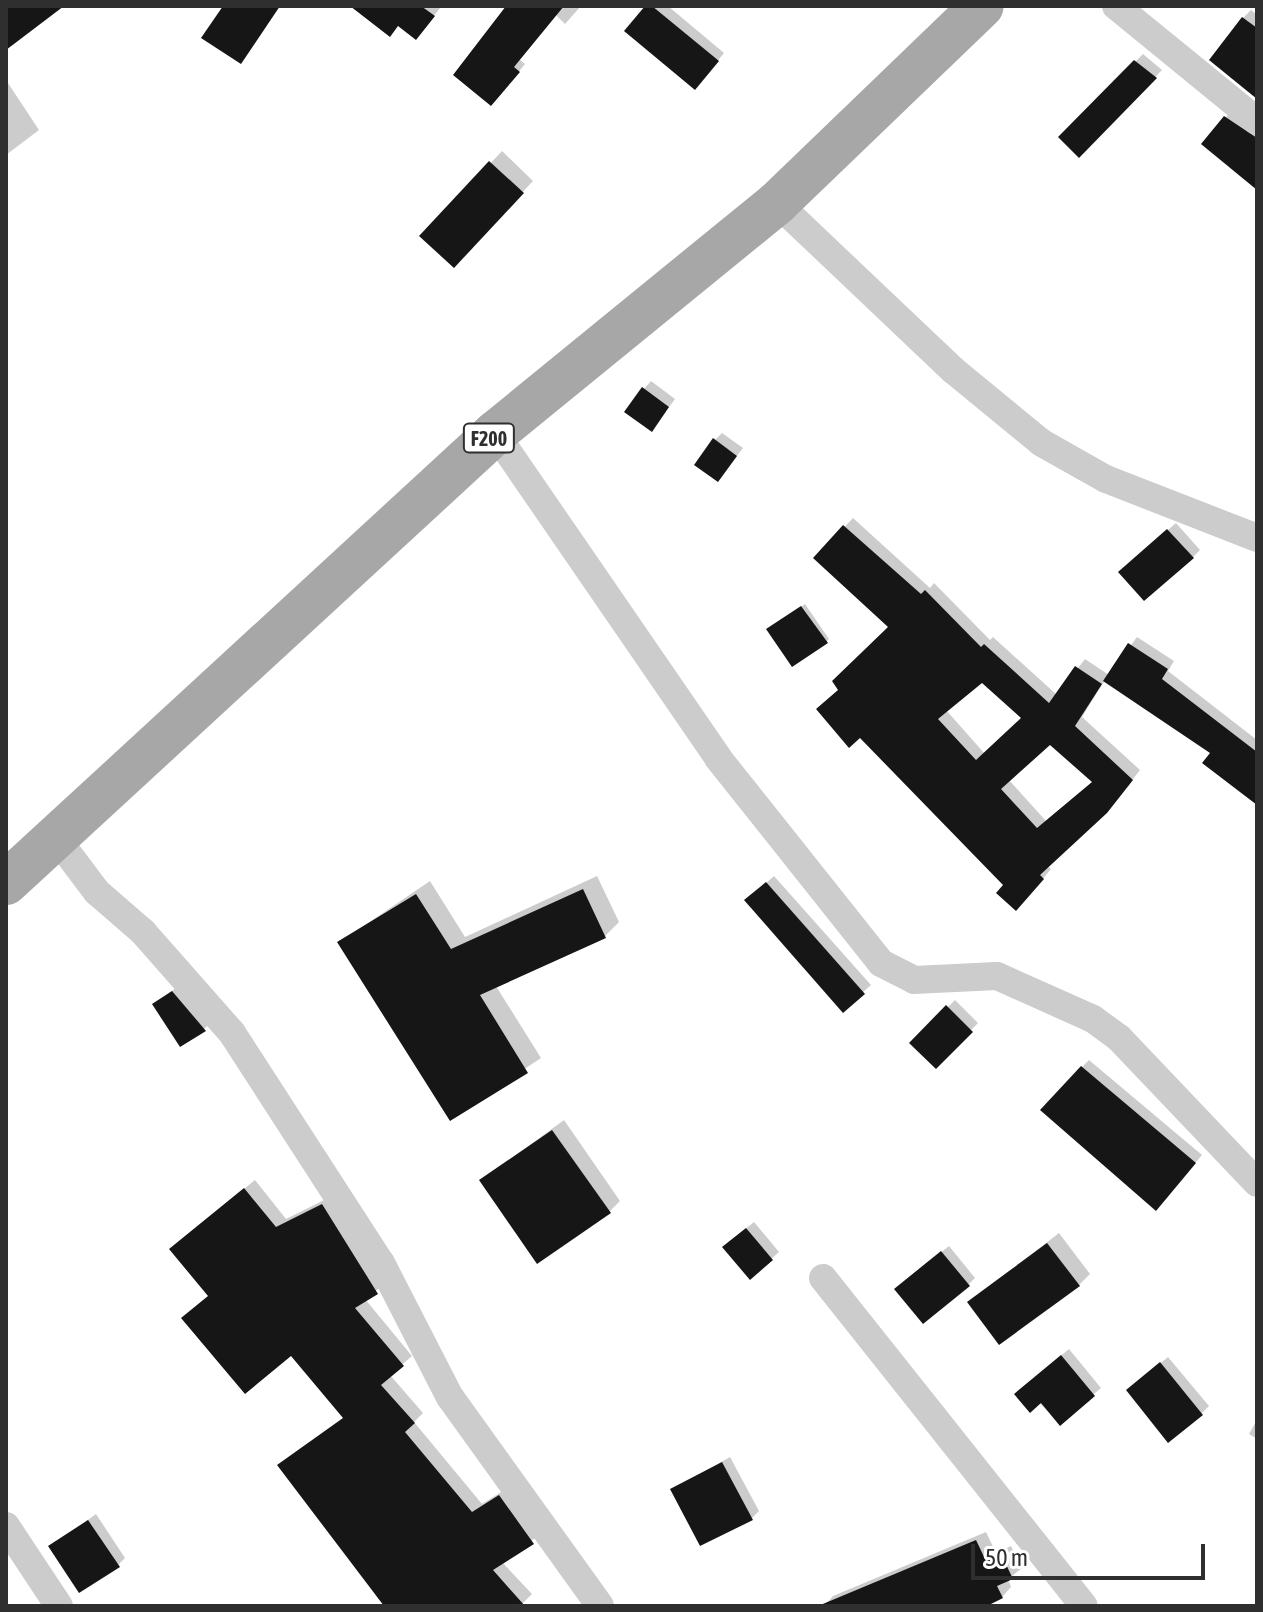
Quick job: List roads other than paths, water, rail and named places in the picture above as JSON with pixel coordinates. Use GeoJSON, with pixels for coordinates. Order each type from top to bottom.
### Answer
{"type":"FeatureCollection","features":[{"type":"Feature","properties":{"kind":"main road","name":"F200"},"geometry":{"type":"LineString","coordinates":[[6,883],[54,835],[495,433],[777,203],[982,6]]}},
{"type":"Feature","properties":{"kind":"street"},"geometry":{"type":"LineString","coordinates":[[1116,6],[1257,121]]}},
{"type":"Feature","properties":{"kind":"street"},"geometry":{"type":"LineString","coordinates":[[777,203],[953,370],[1042,443],[1106,479],[1257,538]]}},
{"type":"Feature","properties":{"kind":"street"},"geometry":{"type":"LineString","coordinates":[[495,433],[718,758],[881,963],[914,980],[997,976],[1093,1019],[1119,1038],[1257,1183]]}},
{"type":"Feature","properties":{"kind":"street"},"geometry":{"type":"LineString","coordinates":[[54,835],[97,892],[143,932],[232,1033],[381,1263],[450,1397],[600,1606]]}},
{"type":"Feature","properties":{"kind":"street"},"geometry":{"type":"LineString","coordinates":[[823,1278],[1084,1606]]}},
{"type":"Feature","properties":{"kind":"street"},"geometry":{"type":"LineString","coordinates":[[6,1526],[59,1606]]}}]}
